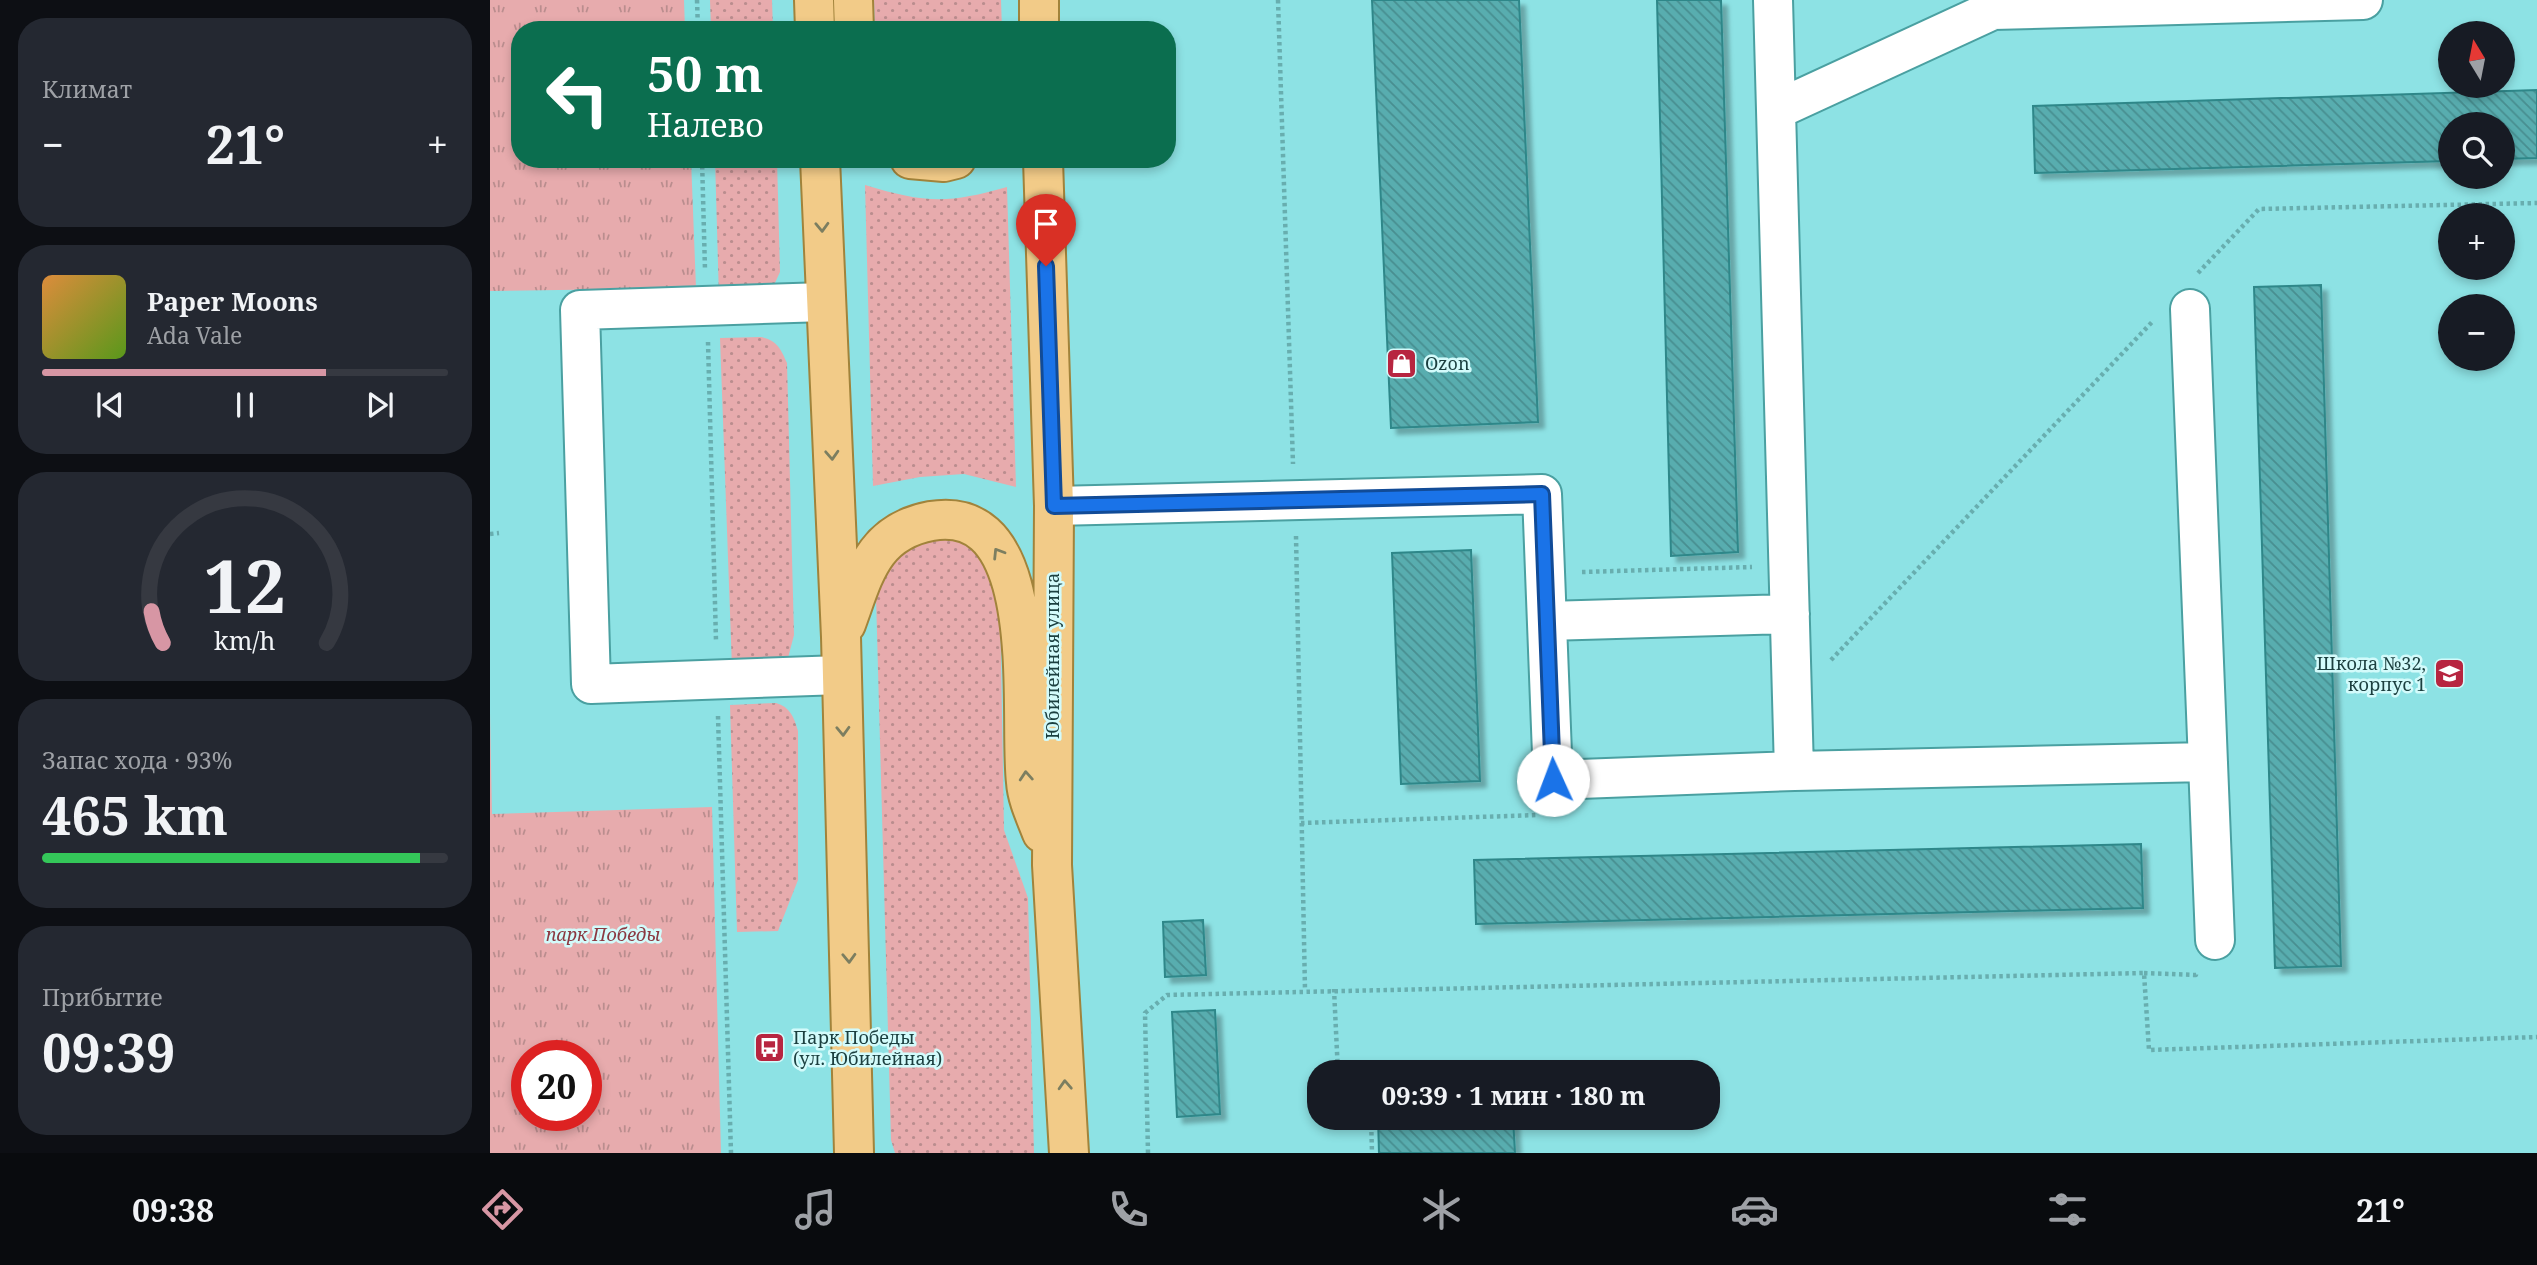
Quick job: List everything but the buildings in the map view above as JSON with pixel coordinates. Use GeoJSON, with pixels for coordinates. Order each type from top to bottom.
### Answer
{"type":"FeatureCollection","features":[{"type":"Feature","properties":{"kind":"main road"},"geometry":{"type":"LineString","coordinates":[[814,0],[815,21]]}},
{"type":"Feature","properties":{"kind":"main road"},"geometry":{"type":"LineString","coordinates":[[853,0],[854,21]]}},
{"type":"Feature","properties":{"kind":"main road"},"geometry":{"type":"LineString","coordinates":[[1039,0],[1039,21]]}},
{"type":"Feature","properties":{"kind":"main road"},"geometry":{"type":"LineString","coordinates":[[820,168],[841,637],[854,1153]]}},
{"type":"Feature","properties":{"kind":"main road","name":"Юбилейная улица"},"geometry":{"type":"LineString","coordinates":[[1043,168],[1054,506],[1052,865],[1069,1153]]}},
{"type":"Feature","properties":{"kind":"main road"},"geometry":{"type":"LineString","coordinates":[[841,637],[872,556],[896,533],[917,524],[940,520],[968,525],[989,538],[1004,561],[1016,592],[1021,631],[1026,785],[1052,865]]}},
{"type":"Feature","properties":{"kind":"lane"},"geometry":{"type":"LineString","coordinates":[[1773,0],[1794,771]]}},
{"type":"Feature","properties":{"kind":"lane"},"geometry":{"type":"LineString","coordinates":[[1776,110],[1993,10],[2079,4],[2363,0]]}},
{"type":"Feature","properties":{"kind":"lane"},"geometry":{"type":"LineString","coordinates":[[825,302],[580,310],[591,684],[841,675]]}},
{"type":"Feature","properties":{"kind":"lane"},"geometry":{"type":"LineString","coordinates":[[2190,309],[2208,762],[2205,951]]}},
{"type":"Feature","properties":{"kind":"lane"},"geometry":{"type":"LineString","coordinates":[[1054,506],[1542,494],[1553,780],[1794,771],[2208,762]]}},
{"type":"Feature","properties":{"kind":"lane"},"geometry":{"type":"LineString","coordinates":[[1547,621],[1790,614]]}},
{"type":"Feature","properties":{"kind":"path"},"geometry":{"type":"LineString","coordinates":[[697,0],[698,21]]}},
{"type":"Feature","properties":{"kind":"path"},"geometry":{"type":"LineString","coordinates":[[1278,0],[1294,500],[1305,990]]}},
{"type":"Feature","properties":{"kind":"path"},"geometry":{"type":"LineString","coordinates":[[490,534],[499,533]]}},
{"type":"Feature","properties":{"kind":"path"},"geometry":{"type":"LineString","coordinates":[[1545,573],[1756,567]]}},
{"type":"Feature","properties":{"kind":"path"},"geometry":{"type":"LineString","coordinates":[[1527,802],[1527,815]]}},
{"type":"Feature","properties":{"kind":"path"},"geometry":{"type":"LineString","coordinates":[[1301,822],[1541,815]]}},
{"type":"Feature","properties":{"kind":"path"},"geometry":{"type":"LineString","coordinates":[[1149,1153],[1145,1013],[1167,995],[1334,989],[2196,975],[2205,951]]}},
{"type":"Feature","properties":{"kind":"path"},"geometry":{"type":"LineString","coordinates":[[2144,974],[2149,1050],[2537,1037]]}},
{"type":"Feature","properties":{"kind":"path"},"geometry":{"type":"LineString","coordinates":[[1334,989],[1337,1060]]}},
{"type":"Feature","properties":{"kind":"path"},"geometry":{"type":"LineString","coordinates":[[1371,1130],[1372,1153]]}},
{"type":"Feature","properties":{"kind":"green space"},"geometry":{"type":"Polygon","coordinates":[[[490,0],[684,0],[685,21],[511,21],[511,168],[691,168],[696,288],[490,291],[490,0]]]}},
{"type":"Feature","properties":{"kind":"green space"},"geometry":{"type":"Polygon","coordinates":[[[710,0],[772,0],[773,21],[711,21],[710,0]]]}},
{"type":"Feature","properties":{"kind":"green space"},"geometry":{"type":"Polygon","coordinates":[[[874,0],[1001,0],[1002,21],[875,21],[874,0]]]}},
{"type":"Feature","properties":{"kind":"green space"},"geometry":{"type":"Polygon","coordinates":[[[715,168],[777,168],[780,272],[774,285],[719,298],[715,168]]]}},
{"type":"Feature","properties":{"kind":"green space"},"geometry":{"type":"Polygon","coordinates":[[[865,185],[904,195],[936,199],[952,199],[1007,187],[1016,487],[964,474],[920,477],[873,486],[865,185]]]}},
{"type":"Feature","properties":{"kind":"green space"},"geometry":{"type":"Polygon","coordinates":[[[761,337],[778,346],[787,363],[794,635],[788,658],[732,668],[720,338],[761,337]]]}},
{"type":"Feature","properties":{"kind":"green space"},"geometry":{"type":"Polygon","coordinates":[[[954,534],[981,551],[1000,604],[1004,830],[1028,898],[1034,1153],[895,1153],[891,1140],[876,597],[888,569],[903,552],[925,541],[954,534]]]}},
{"type":"Feature","properties":{"kind":"green space"},"geometry":{"type":"Polygon","coordinates":[[[776,703],[791,713],[798,731],[798,880],[778,931],[737,932],[730,705],[776,703]]]}},
{"type":"Feature","properties":{"kind":"green space","name":"парк Победы"},"geometry":{"type":"Polygon","coordinates":[[[490,713],[492,814],[712,807],[721,1153],[490,1153],[490,713]]]}},
{"type":"Feature","properties":{"kind":"place","name":"Ozon"},"geometry":{"type":"Point","coordinates":[1402,364]}},
{"type":"Feature","properties":{"kind":"place","name":"Школа №32, корпус 1"},"geometry":{"type":"Point","coordinates":[2449,674]}},
{"type":"Feature","properties":{"kind":"place","name":"Парк Победы (ул. Юбилейная)"},"geometry":{"type":"Point","coordinates":[770,1048]}},
{"type":"Feature","properties":{"kind":"route"},"geometry":{"type":"LineString","coordinates":[[1046,266],[1054,506],[1542,494],[1553,780]]}}]}
